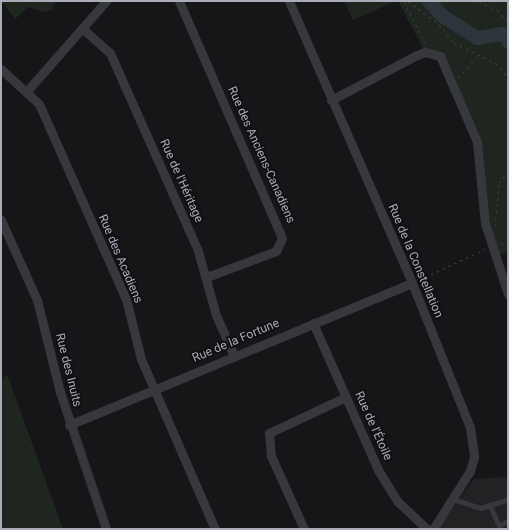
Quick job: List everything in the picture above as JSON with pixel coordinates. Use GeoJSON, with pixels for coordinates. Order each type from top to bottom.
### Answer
{"type":"FeatureCollection","features":[{"type":"Feature","properties":{"kind":"street"},"geometry":{"type":"LineString","coordinates":[[27,91],[106,1]]}},
{"type":"Feature","properties":{"kind":"street","name":"Rue des Anciens-Canadiens"},"geometry":{"type":"LineString","coordinates":[[179,1],[282,238],[276,251],[207,277]]}},
{"type":"Feature","properties":{"kind":"street","name":"Rue de la Constellation"},"geometry":{"type":"LineString","coordinates":[[289,1],[412,283],[474,443],[470,471],[433,529]]}},
{"type":"Feature","properties":{"kind":"street","name":"Rue de l'Héritage"},"geometry":{"type":"LineString","coordinates":[[82,28],[110,53],[207,277],[216,315],[234,356]]}},
{"type":"Feature","properties":{"kind":"street"},"geometry":{"type":"LineString","coordinates":[[332,100],[417,55],[428,53],[440,56],[477,142],[488,236],[508,294]]}},
{"type":"Feature","properties":{"kind":"street","name":"Rue des Acadiens"},"geometry":{"type":"LineString","coordinates":[[1,69],[39,104],[126,299],[141,359],[215,529]]}},
{"type":"Feature","properties":{"kind":"street","name":"Rue des Inuits"},"geometry":{"type":"LineString","coordinates":[[1,220],[39,307],[70,424],[106,529]]}},
{"type":"Feature","properties":{"kind":"street","name":"Rue de la Fortune"},"geometry":{"type":"LineString","coordinates":[[70,424],[412,283]]}},
{"type":"Feature","properties":{"kind":"street","name":"Rue de l'Étoile"},"geometry":{"type":"LineString","coordinates":[[313,323],[378,470],[392,494],[426,529]]}},
{"type":"Feature","properties":{"kind":"street"},"geometry":{"type":"LineString","coordinates":[[304,529],[271,456],[269,433],[346,397]]}},
{"type":"Feature","properties":{"kind":"lane"},"geometry":{"type":"LineString","coordinates":[[452,498],[468,506],[491,507],[508,499]]}},
{"type":"Feature","properties":{"kind":"lane"},"geometry":{"type":"LineString","coordinates":[[491,507],[500,527],[508,521]]}},
{"type":"Feature","properties":{"kind":"path"},"geometry":{"type":"LineString","coordinates":[[404,1],[428,53]]}},
{"type":"Feature","properties":{"kind":"path"},"geometry":{"type":"LineString","coordinates":[[408,1],[439,24],[454,43],[496,63],[508,78]]}},
{"type":"Feature","properties":{"kind":"path"},"geometry":{"type":"LineString","coordinates":[[479,1],[497,10],[508,22]]}},
{"type":"Feature","properties":{"kind":"path"},"geometry":{"type":"LineString","coordinates":[[452,84],[479,54]]}},
{"type":"Feature","properties":{"kind":"path"},"geometry":{"type":"LineString","coordinates":[[488,236],[495,228],[499,183],[508,171]]}},
{"type":"Feature","properties":{"kind":"path"},"geometry":{"type":"LineString","coordinates":[[412,283],[491,247]]}},
{"type":"Feature","properties":{"kind":"shaded area"},"geometry":{"type":"Polygon","coordinates":[[[1,1],[55,1],[52,10],[44,12],[28,7],[15,19],[1,1]]]}},
{"type":"Feature","properties":{"kind":"shaded area"},"geometry":{"type":"Polygon","coordinates":[[[344,1],[396,1],[353,20],[344,1]]]}},
{"type":"Feature","properties":{"kind":"shaded area"},"geometry":{"type":"Polygon","coordinates":[[[398,1],[508,1],[508,252],[494,257],[477,142],[443,62],[425,52],[398,1]]]}},
{"type":"Feature","properties":{"kind":"shaded area"},"geometry":{"type":"Polygon","coordinates":[[[7,374],[63,529],[1,529],[1,382],[7,374]]]}},
{"type":"Feature","properties":{"kind":"shaded area"},"geometry":{"type":"Polygon","coordinates":[[[508,477],[508,529],[438,529],[474,479],[508,477]]]}},
{"type":"Feature","properties":{"kind":"waterway"},"geometry":{"type":"LineString","coordinates":[[429,1],[441,15],[477,38],[503,34],[508,41]]}}]}
